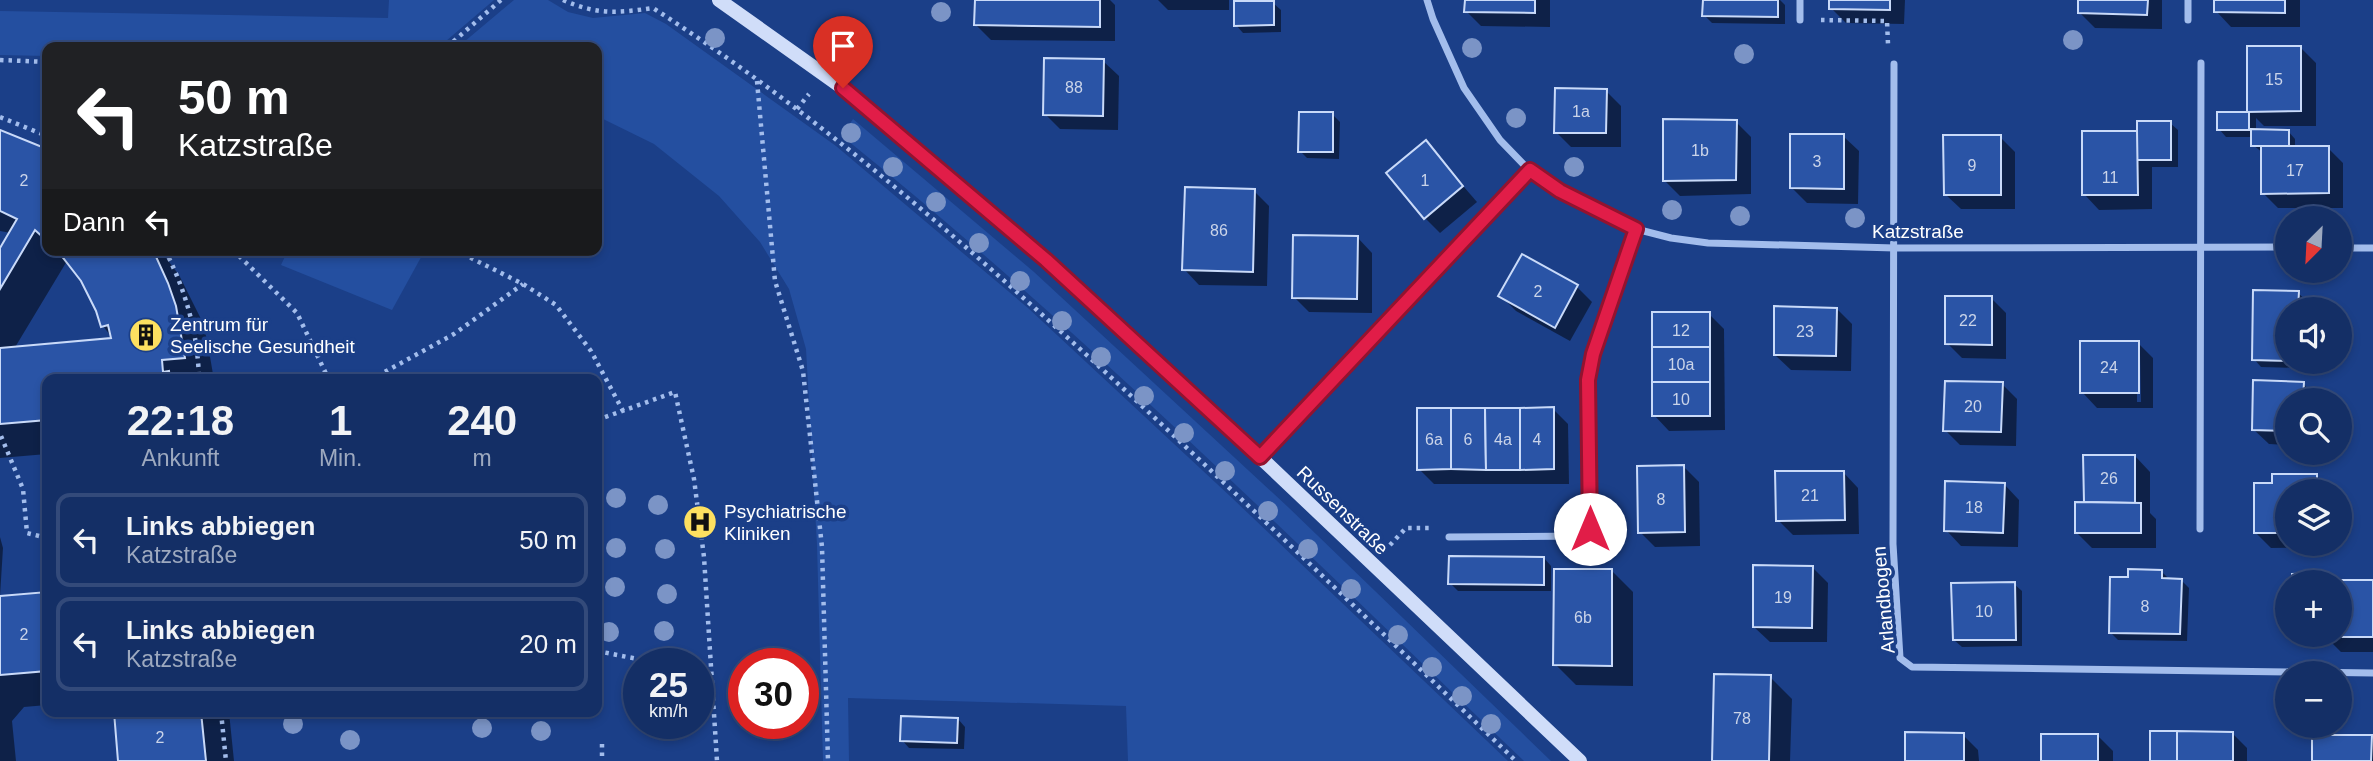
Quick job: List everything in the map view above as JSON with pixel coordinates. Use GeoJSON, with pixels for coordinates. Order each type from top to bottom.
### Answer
{"type":"FeatureCollection","features":[{"type":"Feature","properties":{"kind":"street","name":"Russenstraße"},"geometry":{"type":"LineString","coordinates":[[719,0],[843,88],[1046,260],[1260,457],[1580,761]]}},
{"type":"Feature","properties":{"kind":"street","name":"Katzstraße"},"geometry":{"type":"LineString","coordinates":[[1427,0],[1464,88],[1500,140],[1530,170],[1560,191],[1636,229],[1671,238],[1709,243],[1895,248],[2275,247]]}},
{"type":"Feature","properties":{"kind":"street"},"geometry":{"type":"LineString","coordinates":[[1800,0],[1800,20]]}},
{"type":"Feature","properties":{"kind":"street"},"geometry":{"type":"LineString","coordinates":[[2188,0],[2188,20]]}},
{"type":"Feature","properties":{"kind":"street"},"geometry":{"type":"LineString","coordinates":[[2200,529],[2201,63]]}},
{"type":"Feature","properties":{"kind":"street","name":"Arlandbogen"},"geometry":{"type":"LineString","coordinates":[[1894,64],[1894,544],[1900,658],[1912,667],[2373,673]]}},
{"type":"Feature","properties":{"kind":"street"},"geometry":{"type":"LineString","coordinates":[[1260,457],[1530,170]]}},
{"type":"Feature","properties":{"kind":"street"},"geometry":{"type":"LineString","coordinates":[[1449,537],[1585,536],[1590,529],[1588,380],[1593,354],[1636,229]]}},
{"type":"Feature","properties":{"kind":"street"},"geometry":{"type":"LineString","coordinates":[[2352,248],[2373,248]]}},
{"type":"Feature","properties":{"kind":"path"},"geometry":{"type":"LineString","coordinates":[[452,42],[502,0]]}},
{"type":"Feature","properties":{"kind":"path"},"geometry":{"type":"LineString","coordinates":[[564,0],[585,9],[622,13],[653,8],[757,80],[841,143],[1032,305],[1238,495],[1516,761]]}},
{"type":"Feature","properties":{"kind":"path"},"geometry":{"type":"LineString","coordinates":[[1800,20],[1887,21],[1888,58],[1894,64]]}},
{"type":"Feature","properties":{"kind":"path"},"geometry":{"type":"LineString","coordinates":[[0,60],[42,62]]}},
{"type":"Feature","properties":{"kind":"path"},"geometry":{"type":"LineString","coordinates":[[757,80],[775,281],[803,371],[820,534],[828,761]]}},
{"type":"Feature","properties":{"kind":"path"},"geometry":{"type":"LineString","coordinates":[[0,117],[42,134]]}},
{"type":"Feature","properties":{"kind":"path"},"geometry":{"type":"LineString","coordinates":[[168,256],[193,321],[199,374]]}},
{"type":"Feature","properties":{"kind":"path"},"geometry":{"type":"LineString","coordinates":[[239,256],[296,313],[326,374]]}},
{"type":"Feature","properties":{"kind":"path"},"geometry":{"type":"LineString","coordinates":[[467,256],[523,284],[556,305],[591,351],[623,411]]}},
{"type":"Feature","properties":{"kind":"path"},"geometry":{"type":"LineString","coordinates":[[381,374],[454,334],[523,284]]}},
{"type":"Feature","properties":{"kind":"path"},"geometry":{"type":"LineString","coordinates":[[602,418],[675,392],[694,479],[704,557],[709,648]]}},
{"type":"Feature","properties":{"kind":"path"},"geometry":{"type":"LineString","coordinates":[[1,436],[23,489],[27,533],[42,537]]}},
{"type":"Feature","properties":{"kind":"path"},"geometry":{"type":"LineString","coordinates":[[1372,564],[1406,528],[1445,527],[1449,537]]}},
{"type":"Feature","properties":{"kind":"path"},"geometry":{"type":"LineString","coordinates":[[602,652],[623,656]]}},
{"type":"Feature","properties":{"kind":"path"},"geometry":{"type":"LineString","coordinates":[[222,717],[226,761]]}},
{"type":"Feature","properties":{"kind":"path"},"geometry":{"type":"LineString","coordinates":[[714,718],[717,761]]}},
{"type":"Feature","properties":{"kind":"path"},"geometry":{"type":"LineString","coordinates":[[602,744],[602,761]]}},
{"type":"Feature","properties":{"kind":"shaded area"},"geometry":{"type":"Polygon","coordinates":[[[389,0],[494,0],[445,42],[42,42],[42,56],[0,55],[0,11],[388,18],[389,0]]]}},
{"type":"Feature","properties":{"kind":"shaded area"},"geometry":{"type":"Polygon","coordinates":[[[514,0],[548,0],[568,12],[593,18],[645,13],[666,24],[836,146],[1028,308],[1508,761],[1128,761],[1126,706],[848,698],[849,761],[823,761],[817,545],[806,349],[789,289],[760,242],[719,196],[654,144],[602,118],[602,42],[464,42],[514,0]]]}},
{"type":"Feature","properties":{"kind":"shaded area"},"geometry":{"type":"Polygon","coordinates":[[[853,119],[1034,272],[1288,507],[1551,761],[1524,761],[1104,362],[1018,285],[842,136],[853,119]]]}},
{"type":"Feature","properties":{"kind":"shaded area"},"geometry":{"type":"Polygon","coordinates":[[[285,256],[422,256],[392,310],[281,265],[285,256]]]}},
{"type":"Feature","properties":{"kind":"building"},"geometry":{"type":"Polygon","coordinates":[[[975,0],[1100,0],[1100,27],[974,25],[975,0]]]}},
{"type":"Feature","properties":{"kind":"building"},"geometry":{"type":"Polygon","coordinates":[[[1465,0],[1535,0],[1535,13],[1464,12],[1465,0]]]}},
{"type":"Feature","properties":{"kind":"building"},"geometry":{"type":"Polygon","coordinates":[[[1703,0],[1778,0],[1778,17],[1702,16],[1703,0]]]}},
{"type":"Feature","properties":{"kind":"building"},"geometry":{"type":"Polygon","coordinates":[[[1829,0],[1890,0],[1890,10],[1829,9],[1829,0]]]}},
{"type":"Feature","properties":{"kind":"building"},"geometry":{"type":"Polygon","coordinates":[[[2078,0],[2148,0],[2147,15],[2078,13],[2078,0]]]}},
{"type":"Feature","properties":{"kind":"building"},"geometry":{"type":"Polygon","coordinates":[[[2214,0],[2285,0],[2285,13],[2214,12],[2214,0]]]}},
{"type":"Feature","properties":{"kind":"building"},"geometry":{"type":"Polygon","coordinates":[[[1234,1],[1274,1],[1274,25],[1234,26],[1234,1]]]}},
{"type":"Feature","properties":{"kind":"building"},"geometry":{"type":"Polygon","coordinates":[[[2247,46],[2301,46],[2301,111],[2247,112],[2247,46]]]}},
{"type":"Feature","properties":{"kind":"building"},"geometry":{"type":"Polygon","coordinates":[[[1044,58],[1104,59],[1103,116],[1043,115],[1044,58]]]}},
{"type":"Feature","properties":{"kind":"building"},"geometry":{"type":"Polygon","coordinates":[[[1555,88],[1607,89],[1606,133],[1554,133],[1555,88]]]}},
{"type":"Feature","properties":{"kind":"building"},"geometry":{"type":"Polygon","coordinates":[[[1299,112],[1333,112],[1333,152],[1298,152],[1299,112]]]}},
{"type":"Feature","properties":{"kind":"building"},"geometry":{"type":"Polygon","coordinates":[[[2217,112],[2249,112],[2249,130],[2217,130],[2217,112]]]}},
{"type":"Feature","properties":{"kind":"building"},"geometry":{"type":"Polygon","coordinates":[[[1663,119],[1737,120],[1736,180],[1663,181],[1663,119]]]}},
{"type":"Feature","properties":{"kind":"building"},"geometry":{"type":"Polygon","coordinates":[[[2137,121],[2171,121],[2171,160],[2137,160],[2137,121]]]}},
{"type":"Feature","properties":{"kind":"building"},"geometry":{"type":"Polygon","coordinates":[[[2251,129],[2289,130],[2289,146],[2251,146],[2251,129]]]}},
{"type":"Feature","properties":{"kind":"building"},"geometry":{"type":"Polygon","coordinates":[[[0,130],[42,147],[42,236],[35,230],[0,289],[0,248],[17,219],[0,211],[0,130]]]}},
{"type":"Feature","properties":{"kind":"building"},"geometry":{"type":"Polygon","coordinates":[[[2082,131],[2137,131],[2138,195],[2082,195],[2082,131]]]}},
{"type":"Feature","properties":{"kind":"building"},"geometry":{"type":"Polygon","coordinates":[[[1790,134],[1844,134],[1844,189],[1790,188],[1790,134]]]}},
{"type":"Feature","properties":{"kind":"building"},"geometry":{"type":"Polygon","coordinates":[[[1943,135],[2001,135],[2001,195],[1944,195],[1943,135]]]}},
{"type":"Feature","properties":{"kind":"building"},"geometry":{"type":"Polygon","coordinates":[[[1426,140],[1463,186],[1424,219],[1386,173],[1426,140]]]}},
{"type":"Feature","properties":{"kind":"building"},"geometry":{"type":"Polygon","coordinates":[[[2261,146],[2329,146],[2329,193],[2261,194],[2261,146]]]}},
{"type":"Feature","properties":{"kind":"building"},"geometry":{"type":"Polygon","coordinates":[[[1185,187],[1255,189],[1253,272],[1182,270],[1185,187]]]}},
{"type":"Feature","properties":{"kind":"building"},"geometry":{"type":"Polygon","coordinates":[[[1293,235],[1358,236],[1357,299],[1292,298],[1293,235]]]}},
{"type":"Feature","properties":{"kind":"building"},"geometry":{"type":"Polygon","coordinates":[[[1522,254],[1578,285],[1555,328],[1498,296],[1522,254]]]}},
{"type":"Feature","properties":{"kind":"building","name":"Zentrum für Seelische Gesundheit"},"geometry":{"type":"Polygon","coordinates":[[[62,256],[156,256],[176,306],[185,358],[162,360],[163,372],[169,371],[169,374],[42,374],[42,420],[0,424],[0,348],[111,338],[108,325],[101,327],[81,281],[62,256]]]}},
{"type":"Feature","properties":{"kind":"building"},"geometry":{"type":"Polygon","coordinates":[[[2253,290],[2299,291],[2299,297],[2275,297],[2275,361],[2252,360],[2253,290]]]}},
{"type":"Feature","properties":{"kind":"building"},"geometry":{"type":"Polygon","coordinates":[[[1945,296],[1992,296],[1992,345],[1945,344],[1945,296]]]}},
{"type":"Feature","properties":{"kind":"building"},"geometry":{"type":"Polygon","coordinates":[[[1774,306],[1837,308],[1836,356],[1774,355],[1774,306]]]}},
{"type":"Feature","properties":{"kind":"building"},"geometry":{"type":"Polygon","coordinates":[[[1652,312],[1710,312],[1710,347],[1652,347],[1652,312]]]}},
{"type":"Feature","properties":{"kind":"building"},"geometry":{"type":"Polygon","coordinates":[[[2080,341],[2139,341],[2139,393],[2080,393],[2080,341]]]}},
{"type":"Feature","properties":{"kind":"building"},"geometry":{"type":"Polygon","coordinates":[[[1652,347],[1710,347],[1710,382],[1652,382],[1652,347]]]}},
{"type":"Feature","properties":{"kind":"building"},"geometry":{"type":"Polygon","coordinates":[[[2253,380],[2304,382],[2304,388],[2275,388],[2275,431],[2252,430],[2253,380]]]}},
{"type":"Feature","properties":{"kind":"building"},"geometry":{"type":"Polygon","coordinates":[[[1945,381],[2003,382],[2001,432],[1943,431],[1945,381]]]}},
{"type":"Feature","properties":{"kind":"building"},"geometry":{"type":"Polygon","coordinates":[[[1652,382],[1710,382],[1710,416],[1652,416],[1652,382]]]}},
{"type":"Feature","properties":{"kind":"building"},"geometry":{"type":"Polygon","coordinates":[[[1554,407],[1554,469],[1520,470],[1520,408],[1554,407]]]}},
{"type":"Feature","properties":{"kind":"building"},"geometry":{"type":"Polygon","coordinates":[[[1417,408],[1451,408],[1451,469],[1417,470],[1417,408]]]}},
{"type":"Feature","properties":{"kind":"building"},"geometry":{"type":"Polygon","coordinates":[[[1451,408],[1485,408],[1486,470],[1451,469],[1451,408]]]}},
{"type":"Feature","properties":{"kind":"building"},"geometry":{"type":"Polygon","coordinates":[[[1485,408],[1520,408],[1520,470],[1486,470],[1485,408]]]}},
{"type":"Feature","properties":{"kind":"building"},"geometry":{"type":"Polygon","coordinates":[[[2083,455],[2135,455],[2135,503],[2084,502],[2083,455]]]}},
{"type":"Feature","properties":{"kind":"building"},"geometry":{"type":"Polygon","coordinates":[[[1684,465],[1685,532],[1638,533],[1637,466],[1684,465]]]}},
{"type":"Feature","properties":{"kind":"building"},"geometry":{"type":"Polygon","coordinates":[[[1775,471],[1844,471],[1845,520],[1776,521],[1775,471]]]}},
{"type":"Feature","properties":{"kind":"building"},"geometry":{"type":"Polygon","coordinates":[[[2272,474],[2317,474],[2317,479],[2275,479],[2275,533],[2254,533],[2254,483],[2272,483],[2272,474]]]}},
{"type":"Feature","properties":{"kind":"building"},"geometry":{"type":"Polygon","coordinates":[[[1945,481],[2005,483],[2003,533],[1944,531],[1945,481]]]}},
{"type":"Feature","properties":{"kind":"building"},"geometry":{"type":"Polygon","coordinates":[[[2075,502],[2141,503],[2141,533],[2075,533],[2075,502]]]}},
{"type":"Feature","properties":{"kind":"building"},"geometry":{"type":"Polygon","coordinates":[[[1449,556],[1544,557],[1544,585],[1448,584],[1449,556]]]}},
{"type":"Feature","properties":{"kind":"building"},"geometry":{"type":"Polygon","coordinates":[[[1753,565],[1813,566],[1812,628],[1753,627],[1753,565]]]}},
{"type":"Feature","properties":{"kind":"building"},"geometry":{"type":"Polygon","coordinates":[[[1554,569],[1612,569],[1612,666],[1553,665],[1554,569]]]}},
{"type":"Feature","properties":{"kind":"building"},"geometry":{"type":"Polygon","coordinates":[[[2128,569],[2162,570],[2162,578],[2182,579],[2180,634],[2109,633],[2110,577],[2128,577],[2128,569]]]}},
{"type":"Feature","properties":{"kind":"building"},"geometry":{"type":"Polygon","coordinates":[[[2352,580],[2373,580],[2373,637],[2352,637],[2352,580]]]}},
{"type":"Feature","properties":{"kind":"building"},"geometry":{"type":"Polygon","coordinates":[[[2015,582],[2016,640],[1953,640],[1951,583],[2015,582]]]}},
{"type":"Feature","properties":{"kind":"building"},"geometry":{"type":"Polygon","coordinates":[[[42,592],[42,671],[0,675],[0,596],[42,592]]]}},
{"type":"Feature","properties":{"kind":"building"},"geometry":{"type":"Polygon","coordinates":[[[1714,674],[1771,675],[1769,761],[1712,761],[1714,674]]]}},
{"type":"Feature","properties":{"kind":"building"},"geometry":{"type":"Polygon","coordinates":[[[901,716],[958,718],[957,743],[900,741],[901,716]]]}},
{"type":"Feature","properties":{"kind":"building"},"geometry":{"type":"Polygon","coordinates":[[[114,717],[202,717],[206,761],[118,761],[114,717]]]}},
{"type":"Feature","properties":{"kind":"building"},"geometry":{"type":"Polygon","coordinates":[[[2150,731],[2177,731],[2177,761],[2150,761],[2150,731]]]}},
{"type":"Feature","properties":{"kind":"building"},"geometry":{"type":"Polygon","coordinates":[[[2177,731],[2233,732],[2233,761],[2177,761],[2177,731]]]}},
{"type":"Feature","properties":{"kind":"building"},"geometry":{"type":"Polygon","coordinates":[[[1905,732],[1964,733],[1964,761],[1905,761],[1905,732]]]}},
{"type":"Feature","properties":{"kind":"building"},"geometry":{"type":"Polygon","coordinates":[[[2041,734],[2098,734],[2098,761],[2041,761],[2041,734]]]}},
{"type":"Feature","properties":{"kind":"building"},"geometry":{"type":"Polygon","coordinates":[[[2372,735],[2371,761],[2312,761],[2312,738],[2372,735]]]}},
{"type":"Feature","properties":{"kind":"place","name":"Zentrum für Seelische Gesundheit"},"geometry":{"type":"Point","coordinates":[146,335]}},
{"type":"Feature","properties":{"kind":"place","name":"Psychiatrische Kliniken"},"geometry":{"type":"Point","coordinates":[700,522]}},
{"type":"Feature","properties":{"kind":"route"},"geometry":{"type":"LineString","coordinates":[[843,88],[1046,260],[1260,457],[1530,170],[1560,191],[1636,229],[1593,354],[1588,380],[1590,529]]}}]}
